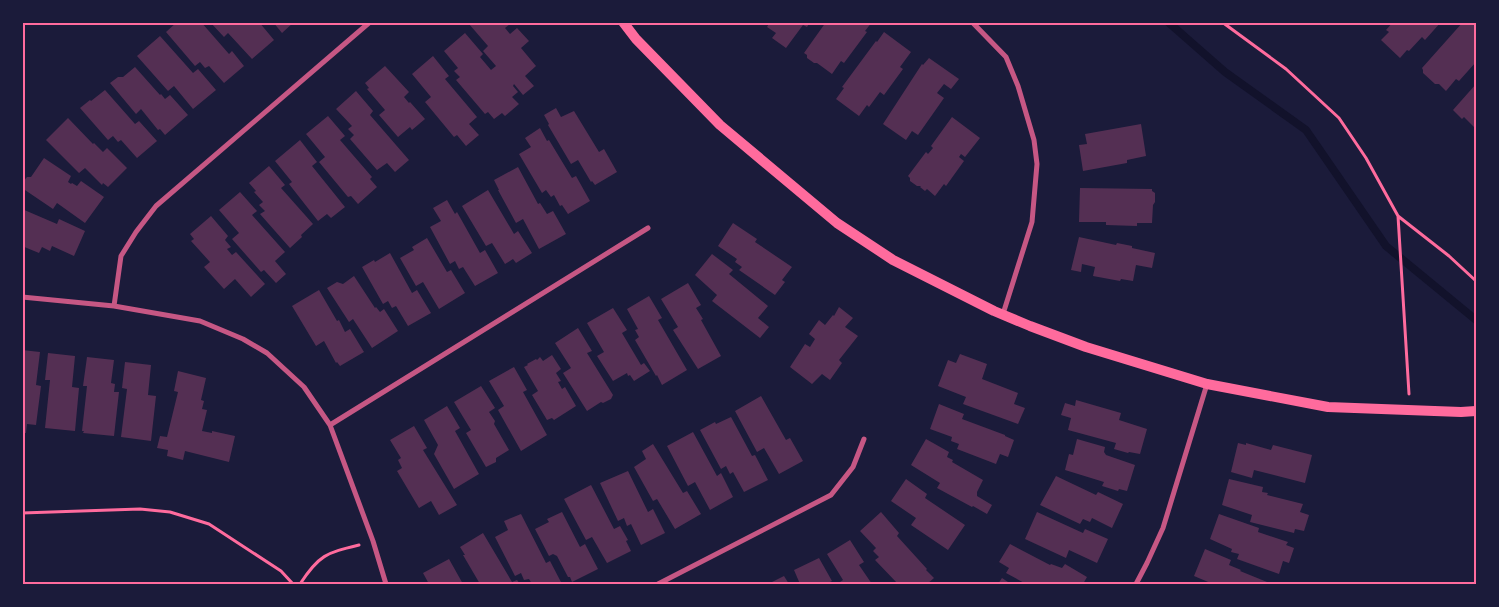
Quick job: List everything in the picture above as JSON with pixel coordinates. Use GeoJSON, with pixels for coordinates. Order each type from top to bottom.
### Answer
{"type":"FeatureCollection","features":[{"type":"Feature","properties":{"kind":"main road"},"geometry":{"type":"LineString","coordinates":[[623,22],[636,38],[720,125],[837,223],[893,260],[1003,314],[1086,347],[1207,384],[1328,407],[1476,411]]}},
{"type":"Feature","properties":{"kind":"street"},"geometry":{"type":"LineString","coordinates":[[114,306],[121,256],[156,206],[370,22]]}},
{"type":"Feature","properties":{"kind":"street"},"geometry":{"type":"LineString","coordinates":[[972,22],[1006,58],[1018,86],[1034,140],[1037,164],[1032,222],[1003,314]]}},
{"type":"Feature","properties":{"kind":"street"},"geometry":{"type":"LineString","coordinates":[[330,424],[648,228]]}},
{"type":"Feature","properties":{"kind":"street"},"geometry":{"type":"LineString","coordinates":[[22,297],[114,306],[200,321],[243,339],[267,352],[304,387],[330,424],[373,541],[386,584]]}},
{"type":"Feature","properties":{"kind":"street"},"geometry":{"type":"LineString","coordinates":[[1136,584],[1163,528],[1207,384]]}},
{"type":"Feature","properties":{"kind":"street"},"geometry":{"type":"LineString","coordinates":[[658,584],[831,495],[853,467],[864,439]]}},
{"type":"Feature","properties":{"kind":"path"},"geometry":{"type":"LineString","coordinates":[[1222,22],[1286,69],[1339,118],[1366,158],[1398,216],[1449,256],[1476,281]]}},
{"type":"Feature","properties":{"kind":"path"},"geometry":{"type":"LineString","coordinates":[[1398,216],[1410,410]]}},
{"type":"Feature","properties":{"kind":"path"},"geometry":{"type":"LineString","coordinates":[[22,513],[140,510],[170,512],[209,524],[281,571],[293,584]]}},
{"type":"Feature","properties":{"kind":"path"},"geometry":{"type":"LineString","coordinates":[[300,584],[310,568],[326,554],[373,541]]}},
{"type":"Feature","properties":{"kind":"building"},"geometry":{"type":"Polygon","coordinates":[[[177,22],[201,22],[229,54],[232,51],[244,66],[224,83],[209,66],[205,68],[200,62],[195,66],[166,32],[177,22]]]}},
{"type":"Feature","properties":{"kind":"building"},"geometry":{"type":"Polygon","coordinates":[[[210,22],[250,22],[252,25],[254,22],[259,22],[274,40],[252,59],[228,33],[224,37],[210,22]]]}},
{"type":"Feature","properties":{"kind":"building"},"geometry":{"type":"Polygon","coordinates":[[[273,22],[294,22],[282,33],[273,22]]]}},
{"type":"Feature","properties":{"kind":"building"},"geometry":{"type":"Polygon","coordinates":[[[471,22],[509,22],[510,24],[505,28],[510,34],[517,28],[529,41],[521,48],[536,66],[525,76],[534,86],[523,95],[514,84],[513,86],[518,92],[512,97],[519,104],[505,116],[502,113],[494,119],[488,112],[485,114],[456,80],[460,77],[454,71],[458,68],[444,51],[465,33],[483,54],[480,57],[491,70],[496,66],[483,51],[488,46],[469,24],[471,22]]]}},
{"type":"Feature","properties":{"kind":"building"},"geometry":{"type":"Polygon","coordinates":[[[770,22],[810,22],[807,27],[803,25],[786,48],[772,38],[776,33],[767,27],[770,22]]]}},
{"type":"Feature","properties":{"kind":"building"},"geometry":{"type":"Polygon","coordinates":[[[826,22],[872,22],[865,31],[867,32],[844,63],[841,61],[832,74],[807,58],[807,55],[804,53],[826,22]]]}},
{"type":"Feature","properties":{"kind":"building"},"geometry":{"type":"Polygon","coordinates":[[[1393,22],[1441,22],[1425,40],[1422,37],[1400,58],[1381,40],[1389,32],[1386,30],[1393,22]]]}},
{"type":"Feature","properties":{"kind":"building"},"geometry":{"type":"Polygon","coordinates":[[[1463,22],[1476,22],[1476,62],[1459,81],[1456,79],[1446,91],[1423,73],[1422,68],[1463,22]]]}},
{"type":"Feature","properties":{"kind":"building"},"geometry":{"type":"Polygon","coordinates":[[[884,32],[911,52],[900,67],[903,69],[884,95],[880,92],[869,107],[867,105],[859,116],[836,99],[844,88],[842,87],[884,32]]]}},
{"type":"Feature","properties":{"kind":"building"},"geometry":{"type":"Polygon","coordinates":[[[160,36],[193,73],[198,69],[216,90],[193,109],[174,86],[168,91],[137,56],[160,36]]]}},
{"type":"Feature","properties":{"kind":"building"},"geometry":{"type":"Polygon","coordinates":[[[433,56],[449,76],[445,79],[477,117],[469,124],[479,135],[466,146],[457,135],[454,137],[425,102],[431,97],[412,74],[433,56]]]}},
{"type":"Feature","properties":{"kind":"building"},"geometry":{"type":"Polygon","coordinates":[[[929,58],[959,79],[951,89],[944,84],[937,93],[944,98],[918,135],[912,131],[906,140],[883,124],[922,64],[929,58]]]}},
{"type":"Feature","properties":{"kind":"building"},"geometry":{"type":"Polygon","coordinates":[[[385,66],[409,92],[404,97],[425,119],[412,130],[410,127],[398,137],[379,115],[385,110],[367,89],[369,88],[365,83],[385,66]]]}},
{"type":"Feature","properties":{"kind":"building"},"geometry":{"type":"Polygon","coordinates":[[[135,67],[160,95],[165,99],[170,95],[188,115],[165,135],[160,129],[158,130],[141,109],[136,114],[110,83],[118,77],[123,77],[135,67]]]}},
{"type":"Feature","properties":{"kind":"building"},"geometry":{"type":"Polygon","coordinates":[[[1476,84],[1475,128],[1464,117],[1462,119],[1453,110],[1476,84]]]}},
{"type":"Feature","properties":{"kind":"building"},"geometry":{"type":"Polygon","coordinates":[[[105,90],[135,124],[139,121],[157,141],[137,158],[121,140],[118,142],[113,136],[108,140],[80,108],[105,90]]]}},
{"type":"Feature","properties":{"kind":"building"},"geometry":{"type":"Polygon","coordinates":[[[356,91],[373,111],[370,115],[409,160],[395,172],[387,163],[377,170],[350,139],[354,135],[348,129],[352,126],[336,109],[356,91]]]}},
{"type":"Feature","properties":{"kind":"building"},"geometry":{"type":"Polygon","coordinates":[[[556,108],[561,117],[574,111],[599,152],[604,149],[617,172],[595,185],[591,182],[578,160],[571,164],[544,115],[556,108]]]}},
{"type":"Feature","properties":{"kind":"building"},"geometry":{"type":"Polygon","coordinates":[[[328,116],[345,136],[340,140],[372,177],[370,179],[377,187],[358,204],[351,196],[348,197],[319,162],[325,157],[306,134],[328,116]]]}},
{"type":"Feature","properties":{"kind":"building"},"geometry":{"type":"Polygon","coordinates":[[[952,117],[980,138],[965,157],[961,154],[959,157],[964,161],[946,186],[944,184],[935,196],[927,189],[925,191],[921,186],[917,186],[910,181],[908,176],[926,152],[928,154],[933,148],[931,146],[952,117]]]}},
{"type":"Feature","properties":{"kind":"building"},"geometry":{"type":"Polygon","coordinates":[[[68,118],[93,144],[103,152],[107,148],[127,168],[108,187],[103,183],[102,185],[85,168],[79,173],[46,140],[68,118]]]}},
{"type":"Feature","properties":{"kind":"building"},"geometry":{"type":"Polygon","coordinates":[[[1141,124],[1146,156],[1127,160],[1127,163],[1083,171],[1079,145],[1087,144],[1085,134],[1141,124]]]}},
{"type":"Feature","properties":{"kind":"building"},"geometry":{"type":"Polygon","coordinates":[[[540,128],[572,178],[576,176],[590,201],[568,214],[562,205],[560,206],[554,195],[551,197],[546,190],[542,193],[519,154],[531,147],[525,138],[540,128]]]}},
{"type":"Feature","properties":{"kind":"building"},"geometry":{"type":"Polygon","coordinates":[[[300,140],[317,162],[312,166],[345,207],[331,218],[327,214],[318,221],[289,184],[292,182],[275,161],[300,140]]]}},
{"type":"Feature","properties":{"kind":"building"},"geometry":{"type":"Polygon","coordinates":[[[44,158],[71,176],[68,182],[71,184],[77,186],[81,181],[104,197],[85,223],[57,203],[53,209],[22,188],[22,183],[27,177],[31,177],[44,158]]]}},
{"type":"Feature","properties":{"kind":"building"},"geometry":{"type":"Polygon","coordinates":[[[269,166],[285,185],[281,188],[313,224],[290,248],[260,214],[265,211],[259,205],[263,202],[249,183],[269,166]]]}},
{"type":"Feature","properties":{"kind":"building"},"geometry":{"type":"Polygon","coordinates":[[[518,167],[538,204],[540,203],[547,214],[553,211],[566,234],[539,249],[523,219],[516,223],[494,180],[518,167]]]}},
{"type":"Feature","properties":{"kind":"building"},"geometry":{"type":"Polygon","coordinates":[[[1080,188],[1152,189],[1155,193],[1155,202],[1153,205],[1152,223],[1137,223],[1137,226],[1106,225],[1106,222],[1079,222],[1080,188]]]}},
{"type":"Feature","properties":{"kind":"building"},"geometry":{"type":"Polygon","coordinates":[[[488,190],[514,234],[518,231],[532,253],[516,263],[513,259],[505,264],[492,243],[486,246],[462,206],[488,190]]]}},
{"type":"Feature","properties":{"kind":"building"},"geometry":{"type":"Polygon","coordinates":[[[240,192],[257,211],[252,215],[285,252],[275,261],[286,274],[276,283],[264,270],[261,272],[232,239],[239,233],[219,210],[240,192]]]}},
{"type":"Feature","properties":{"kind":"building"},"geometry":{"type":"Polygon","coordinates":[[[447,200],[455,214],[457,212],[480,253],[485,250],[498,273],[475,286],[463,267],[459,269],[455,261],[450,264],[430,227],[441,221],[433,208],[447,200]]]}},
{"type":"Feature","properties":{"kind":"building"},"geometry":{"type":"Polygon","coordinates":[[[22,209],[57,224],[59,219],[85,231],[74,256],[52,246],[50,251],[42,247],[39,253],[22,246],[22,209]]]}},
{"type":"Feature","properties":{"kind":"building"},"geometry":{"type":"Polygon","coordinates":[[[211,216],[228,236],[225,240],[231,247],[227,249],[232,255],[236,252],[265,284],[251,297],[235,279],[224,289],[204,267],[210,262],[191,241],[194,239],[190,234],[211,216]]]}},
{"type":"Feature","properties":{"kind":"building"},"geometry":{"type":"Polygon","coordinates":[[[733,223],[757,239],[755,242],[792,267],[782,280],[785,282],[775,295],[739,270],[742,267],[735,262],[737,259],[718,246],[733,223]]]}},
{"type":"Feature","properties":{"kind":"building"},"geometry":{"type":"Polygon","coordinates":[[[1079,237],[1116,245],[1117,243],[1132,246],[1132,248],[1155,253],[1152,268],[1136,265],[1133,281],[1121,279],[1120,281],[1093,276],[1095,267],[1082,264],[1081,272],[1071,270],[1079,237]]]}},
{"type":"Feature","properties":{"kind":"building"},"geometry":{"type":"Polygon","coordinates":[[[427,238],[447,272],[451,270],[465,293],[439,309],[423,282],[416,286],[400,258],[414,250],[412,247],[427,238]]]}},
{"type":"Feature","properties":{"kind":"building"},"geometry":{"type":"Polygon","coordinates":[[[390,253],[412,293],[417,290],[431,313],[408,326],[396,306],[392,308],[388,301],[383,304],[362,267],[390,253]]]}},
{"type":"Feature","properties":{"kind":"building"},"geometry":{"type":"Polygon","coordinates":[[[712,254],[733,270],[729,274],[768,306],[758,318],[769,327],[760,338],[712,301],[717,295],[695,275],[712,254]]]}},
{"type":"Feature","properties":{"kind":"building"},"geometry":{"type":"Polygon","coordinates":[[[354,276],[375,308],[380,312],[384,309],[398,331],[372,348],[353,319],[349,322],[327,288],[337,282],[343,284],[354,276]]]}},
{"type":"Feature","properties":{"kind":"building"},"geometry":{"type":"Polygon","coordinates":[[[688,283],[701,305],[696,308],[703,319],[701,320],[721,356],[698,369],[673,330],[678,327],[661,299],[688,283]]]}},
{"type":"Feature","properties":{"kind":"building"},"geometry":{"type":"Polygon","coordinates":[[[319,290],[337,321],[339,320],[345,332],[350,329],[364,352],[340,366],[336,363],[324,341],[316,346],[292,306],[319,290]]]}},
{"type":"Feature","properties":{"kind":"building"},"geometry":{"type":"Polygon","coordinates":[[[649,296],[662,318],[658,320],[687,370],[662,385],[635,340],[639,337],[635,330],[638,329],[627,309],[649,296]]]}},
{"type":"Feature","properties":{"kind":"building"},"geometry":{"type":"Polygon","coordinates":[[[839,307],[853,318],[845,327],[858,336],[839,360],[842,363],[830,380],[822,374],[812,384],[790,367],[805,344],[810,347],[815,339],[809,334],[819,320],[825,325],[834,316],[839,307]]]}},
{"type":"Feature","properties":{"kind":"building"},"geometry":{"type":"Polygon","coordinates":[[[613,308],[627,330],[622,333],[641,365],[644,363],[650,371],[634,381],[627,373],[613,381],[597,356],[604,352],[587,323],[613,308]]]}},
{"type":"Feature","properties":{"kind":"building"},"geometry":{"type":"Polygon","coordinates":[[[578,328],[592,351],[587,353],[613,395],[611,399],[603,403],[601,402],[587,411],[563,373],[571,368],[555,343],[578,328]]]}},
{"type":"Feature","properties":{"kind":"building"},"geometry":{"type":"Polygon","coordinates":[[[22,350],[40,352],[36,385],[41,386],[36,425],[27,424],[26,433],[22,433],[22,350]]]}},
{"type":"Feature","properties":{"kind":"building"},"geometry":{"type":"Polygon","coordinates":[[[48,353],[75,356],[72,387],[79,388],[75,431],[45,428],[50,380],[45,380],[48,353]]]}},
{"type":"Feature","properties":{"kind":"building"},"geometry":{"type":"Polygon","coordinates":[[[960,354],[987,364],[982,379],[1018,393],[1014,404],[1025,408],[1018,424],[963,404],[966,397],[938,386],[948,360],[956,363],[960,354]]]}},
{"type":"Feature","properties":{"kind":"building"},"geometry":{"type":"Polygon","coordinates":[[[552,355],[561,369],[556,373],[561,381],[558,382],[562,389],[565,387],[576,406],[554,420],[552,418],[547,420],[532,395],[538,391],[524,367],[540,357],[543,361],[552,355]]]}},
{"type":"Feature","properties":{"kind":"building"},"geometry":{"type":"Polygon","coordinates":[[[87,357],[114,360],[111,383],[115,384],[114,392],[119,392],[114,436],[83,433],[84,431],[82,431],[87,386],[83,386],[87,357]]]}},
{"type":"Feature","properties":{"kind":"building"},"geometry":{"type":"Polygon","coordinates":[[[125,362],[151,365],[148,395],[156,396],[151,441],[121,437],[127,389],[122,388],[125,362]]]}},
{"type":"Feature","properties":{"kind":"building"},"geometry":{"type":"Polygon","coordinates":[[[514,367],[527,390],[523,392],[547,435],[521,451],[498,410],[504,406],[489,381],[514,367]]]}},
{"type":"Feature","properties":{"kind":"building"},"geometry":{"type":"Polygon","coordinates":[[[178,371],[206,378],[201,400],[204,401],[202,409],[207,410],[202,431],[235,436],[229,462],[185,451],[183,460],[167,456],[168,450],[157,448],[160,436],[167,437],[178,392],[174,391],[178,371]]]}},
{"type":"Feature","properties":{"kind":"building"},"geometry":{"type":"Polygon","coordinates":[[[481,386],[495,408],[489,412],[509,450],[496,458],[496,462],[486,467],[466,433],[471,430],[454,402],[481,386]]]}},
{"type":"Feature","properties":{"kind":"building"},"geometry":{"type":"Polygon","coordinates":[[[761,396],[786,440],[790,438],[803,461],[779,474],[764,448],[757,452],[735,411],[761,396]]]}},
{"type":"Feature","properties":{"kind":"building"},"geometry":{"type":"Polygon","coordinates":[[[1076,400],[1121,413],[1119,420],[1147,429],[1140,454],[1114,449],[1116,443],[1068,430],[1071,418],[1061,415],[1065,403],[1075,406],[1076,400]]]}},
{"type":"Feature","properties":{"kind":"building"},"geometry":{"type":"Polygon","coordinates":[[[939,404],[964,414],[962,419],[1014,440],[1008,457],[1000,454],[996,464],[957,449],[959,444],[951,441],[952,437],[930,429],[939,404]]]}},
{"type":"Feature","properties":{"kind":"building"},"geometry":{"type":"Polygon","coordinates":[[[447,406],[460,428],[455,431],[479,474],[454,489],[434,454],[438,445],[424,420],[447,406]]]}},
{"type":"Feature","properties":{"kind":"building"},"geometry":{"type":"Polygon","coordinates":[[[731,417],[752,456],[755,455],[768,480],[744,492],[733,472],[730,474],[726,466],[721,469],[700,430],[715,422],[716,424],[731,417]]]}},
{"type":"Feature","properties":{"kind":"building"},"geometry":{"type":"Polygon","coordinates":[[[414,426],[427,448],[423,450],[457,505],[439,515],[431,501],[419,508],[397,471],[402,468],[398,460],[401,458],[390,440],[414,426]]]}},
{"type":"Feature","properties":{"kind":"building"},"geometry":{"type":"Polygon","coordinates":[[[693,432],[717,476],[721,473],[733,497],[710,510],[695,482],[688,486],[667,446],[693,432]]]}},
{"type":"Feature","properties":{"kind":"building"},"geometry":{"type":"Polygon","coordinates":[[[926,439],[949,452],[947,457],[953,460],[952,462],[983,480],[977,496],[992,505],[987,514],[937,488],[940,483],[911,465],[926,439]]]}},
{"type":"Feature","properties":{"kind":"building"},"geometry":{"type":"Polygon","coordinates":[[[1077,439],[1105,447],[1104,452],[1106,455],[1135,465],[1127,491],[1119,489],[1118,491],[1102,486],[1104,482],[1065,470],[1069,454],[1073,455],[1077,439]]]}},
{"type":"Feature","properties":{"kind":"building"},"geometry":{"type":"Polygon","coordinates":[[[1238,443],[1246,445],[1246,443],[1271,450],[1273,445],[1312,455],[1305,483],[1254,470],[1252,478],[1231,472],[1238,443]]]}},
{"type":"Feature","properties":{"kind":"building"},"geometry":{"type":"Polygon","coordinates":[[[653,444],[683,493],[687,491],[701,514],[675,529],[657,499],[653,501],[634,467],[646,459],[642,451],[653,444]]]}},
{"type":"Feature","properties":{"kind":"building"},"geometry":{"type":"Polygon","coordinates":[[[628,471],[648,512],[653,509],[665,533],[641,545],[631,524],[627,526],[624,518],[618,521],[600,483],[628,471]]]}},
{"type":"Feature","properties":{"kind":"building"},"geometry":{"type":"Polygon","coordinates":[[[1056,476],[1096,495],[1098,492],[1123,504],[1112,528],[1092,518],[1090,522],[1083,519],[1080,524],[1040,505],[1056,476]]]}},
{"type":"Feature","properties":{"kind":"building"},"geometry":{"type":"Polygon","coordinates":[[[906,479],[927,494],[925,498],[965,525],[948,550],[911,525],[916,518],[891,501],[906,479]]]}},
{"type":"Feature","properties":{"kind":"building"},"geometry":{"type":"Polygon","coordinates":[[[1229,479],[1263,487],[1262,492],[1268,493],[1267,495],[1303,504],[1300,512],[1309,515],[1304,531],[1295,529],[1294,533],[1250,522],[1252,515],[1222,505],[1229,479]]]}},
{"type":"Feature","properties":{"kind":"building"},"geometry":{"type":"Polygon","coordinates":[[[591,485],[614,529],[620,526],[628,540],[626,541],[631,551],[607,563],[592,537],[586,540],[564,499],[591,485]]]}},
{"type":"Feature","properties":{"kind":"building"},"geometry":{"type":"Polygon","coordinates":[[[562,512],[580,547],[585,544],[598,569],[572,582],[557,556],[553,554],[549,556],[535,529],[549,522],[547,519],[562,512]]]}},
{"type":"Feature","properties":{"kind":"building"},"geometry":{"type":"Polygon","coordinates":[[[881,512],[899,533],[897,536],[934,578],[927,584],[898,584],[875,560],[879,557],[873,551],[876,548],[860,531],[881,512]]]}},
{"type":"Feature","properties":{"kind":"building"},"geometry":{"type":"Polygon","coordinates":[[[1037,512],[1083,533],[1085,529],[1108,539],[1097,563],[1069,550],[1066,558],[1025,539],[1037,512]]]}},
{"type":"Feature","properties":{"kind":"building"},"geometry":{"type":"Polygon","coordinates":[[[521,514],[546,563],[550,561],[562,584],[532,584],[529,579],[524,580],[521,573],[515,576],[495,537],[508,530],[504,521],[521,514]]]}},
{"type":"Feature","properties":{"kind":"building"},"geometry":{"type":"Polygon","coordinates":[[[1219,514],[1259,528],[1258,532],[1288,542],[1286,545],[1294,548],[1289,563],[1283,561],[1279,574],[1237,559],[1239,554],[1231,552],[1232,549],[1210,539],[1219,514]]]}},
{"type":"Feature","properties":{"kind":"building"},"geometry":{"type":"Polygon","coordinates":[[[483,533],[512,582],[517,580],[520,584],[480,584],[460,547],[483,533]]]}},
{"type":"Feature","properties":{"kind":"building"},"geometry":{"type":"Polygon","coordinates":[[[850,540],[864,562],[859,565],[872,584],[837,584],[843,580],[827,554],[850,540]]]}},
{"type":"Feature","properties":{"kind":"building"},"geometry":{"type":"Polygon","coordinates":[[[1010,544],[1050,565],[1062,568],[1065,564],[1087,577],[1083,584],[1026,584],[1006,573],[1009,568],[999,562],[1010,544]]]}},
{"type":"Feature","properties":{"kind":"building"},"geometry":{"type":"Polygon","coordinates":[[[1205,549],[1231,560],[1229,565],[1240,571],[1272,584],[1213,584],[1194,576],[1205,549]]]}},
{"type":"Feature","properties":{"kind":"building"},"geometry":{"type":"Polygon","coordinates":[[[819,558],[832,581],[828,584],[800,584],[794,570],[819,558]]]}},
{"type":"Feature","properties":{"kind":"building"},"geometry":{"type":"Polygon","coordinates":[[[449,559],[463,584],[429,584],[423,573],[449,559]]]}},
{"type":"Feature","properties":{"kind":"building"},"geometry":{"type":"Polygon","coordinates":[[[784,576],[789,584],[768,584],[784,576]]]}},
{"type":"Feature","properties":{"kind":"building"},"geometry":{"type":"Polygon","coordinates":[[[1002,578],[1008,582],[1009,584],[998,584],[1002,578]]]}},
{"type":"Feature","properties":{"kind":"waterway"},"geometry":{"type":"LineString","coordinates":[[1168,22],[1225,72],[1306,130],[1386,246],[1476,320]]}}]}
